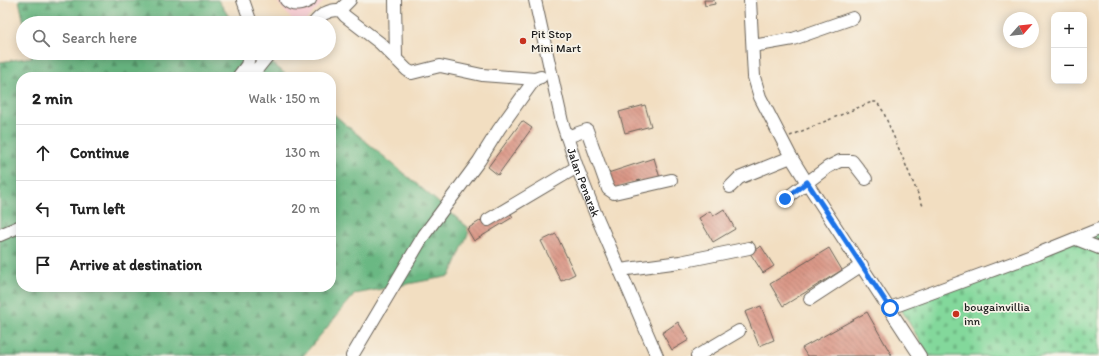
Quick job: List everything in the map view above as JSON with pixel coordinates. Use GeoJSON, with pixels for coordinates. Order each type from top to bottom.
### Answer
{"type":"FeatureCollection","features":[{"type":"Feature","properties":{"kind":"street"},"geometry":{"type":"LineString","coordinates":[[243,0],[249,16]]}},
{"type":"Feature","properties":{"kind":"street"},"geometry":{"type":"LineString","coordinates":[[286,0],[295,5],[302,4],[310,0]]}},
{"type":"Feature","properties":{"kind":"street"},"geometry":{"type":"LineString","coordinates":[[323,16],[332,10],[340,10],[350,0]]}},
{"type":"Feature","properties":{"kind":"street"},"geometry":{"type":"LineString","coordinates":[[395,0],[396,59]]}},
{"type":"Feature","properties":{"kind":"street","name":"Jalan Penarak"},"geometry":{"type":"LineString","coordinates":[[535,0],[567,137],[577,167],[658,356]]}},
{"type":"Feature","properties":{"kind":"street"},"geometry":{"type":"LineString","coordinates":[[750,0],[754,77],[757,88],[791,157],[920,356]]}},
{"type":"Feature","properties":{"kind":"street"},"geometry":{"type":"LineString","coordinates":[[340,10],[344,16],[380,43],[407,70],[412,73],[440,66],[482,75],[535,79],[552,74]]}},
{"type":"Feature","properties":{"kind":"street"},"geometry":{"type":"LineString","coordinates":[[753,46],[793,39],[854,18]]}},
{"type":"Feature","properties":{"kind":"street"},"geometry":{"type":"LineString","coordinates":[[242,72],[247,65],[248,60]]}},
{"type":"Feature","properties":{"kind":"street"},"geometry":{"type":"LineString","coordinates":[[248,72],[258,68],[264,60]]}},
{"type":"Feature","properties":{"kind":"street"},"geometry":{"type":"LineString","coordinates":[[352,356],[424,235],[480,161],[499,129],[535,79]]}},
{"type":"Feature","properties":{"kind":"street"},"geometry":{"type":"LineString","coordinates":[[567,137],[587,130],[608,189],[614,193],[671,180]]}},
{"type":"Feature","properties":{"kind":"street"},"geometry":{"type":"LineString","coordinates":[[730,186],[739,178],[791,157]]}},
{"type":"Feature","properties":{"kind":"street"},"geometry":{"type":"LineString","coordinates":[[785,199],[807,182],[840,161],[852,161],[866,179]]}},
{"type":"Feature","properties":{"kind":"street"},"geometry":{"type":"LineString","coordinates":[[488,220],[577,167]]}},
{"type":"Feature","properties":{"kind":"street"},"geometry":{"type":"LineString","coordinates":[[0,235],[16,228]]}},
{"type":"Feature","properties":{"kind":"street"},"geometry":{"type":"LineString","coordinates":[[890,308],[1076,239],[1099,229]]}},
{"type":"Feature","properties":{"kind":"street"},"geometry":{"type":"LineString","coordinates":[[1076,239],[1099,248]]}},
{"type":"Feature","properties":{"kind":"street"},"geometry":{"type":"LineString","coordinates":[[620,270],[680,262],[749,248]]}},
{"type":"Feature","properties":{"kind":"street"},"geometry":{"type":"LineString","coordinates":[[810,299],[862,265]]}},
{"type":"Feature","properties":{"kind":"street"},"geometry":{"type":"LineString","coordinates":[[697,356],[739,331]]}},
{"type":"Feature","properties":{"kind":"path"},"geometry":{"type":"LineString","coordinates":[[783,139],[872,102],[877,102],[883,111],[923,206]]}},
{"type":"Feature","properties":{"kind":"shaded area"},"geometry":{"type":"Polygon","coordinates":[[[276,0],[325,0],[310,16],[289,16],[276,0]]]}},
{"type":"Feature","properties":{"kind":"green space"},"geometry":{"type":"Polygon","coordinates":[[[19,0],[218,0],[228,16],[22,16],[19,0]]]}},
{"type":"Feature","properties":{"kind":"green space"},"geometry":{"type":"Polygon","coordinates":[[[16,60],[268,60],[283,72],[16,72],[16,292],[336,292],[336,116],[470,229],[450,276],[355,294],[303,356],[0,356],[0,62],[16,60]]]}},
{"type":"Feature","properties":{"kind":"green space"},"geometry":{"type":"Polygon","coordinates":[[[1099,226],[1099,356],[929,356],[901,309],[1099,226]]]}},
{"type":"Feature","properties":{"kind":"building"},"geometry":{"type":"Polygon","coordinates":[[[704,0],[714,0],[715,4],[705,6],[704,0]]]}},
{"type":"Feature","properties":{"kind":"building"},"geometry":{"type":"Polygon","coordinates":[[[645,105],[651,126],[625,133],[619,112],[645,105]]]}},
{"type":"Feature","properties":{"kind":"building"},"geometry":{"type":"Polygon","coordinates":[[[522,121],[532,128],[498,175],[488,167],[522,121]]]}},
{"type":"Feature","properties":{"kind":"building"},"geometry":{"type":"Polygon","coordinates":[[[654,158],[660,178],[641,184],[640,180],[610,190],[605,174],[654,158]]]}},
{"type":"Feature","properties":{"kind":"building"},"geometry":{"type":"Polygon","coordinates":[[[724,209],[735,229],[713,242],[699,218],[710,211],[713,216],[724,209]]]}},
{"type":"Feature","properties":{"kind":"building"},"geometry":{"type":"Polygon","coordinates":[[[509,211],[513,217],[474,241],[467,229],[483,219],[509,211]]]}},
{"type":"Feature","properties":{"kind":"building"},"geometry":{"type":"Polygon","coordinates":[[[556,234],[575,274],[561,281],[541,241],[556,234]]]}},
{"type":"Feature","properties":{"kind":"building"},"geometry":{"type":"Polygon","coordinates":[[[761,246],[774,266],[763,273],[750,253],[761,246]]]}},
{"type":"Feature","properties":{"kind":"building"},"geometry":{"type":"Polygon","coordinates":[[[829,248],[842,270],[783,306],[770,284],[829,248]]]}},
{"type":"Feature","properties":{"kind":"building"},"geometry":{"type":"Polygon","coordinates":[[[761,306],[774,340],[759,346],[745,312],[761,306]]]}},
{"type":"Feature","properties":{"kind":"building"},"geometry":{"type":"Polygon","coordinates":[[[867,312],[892,356],[807,356],[802,348],[867,312]]]}},
{"type":"Feature","properties":{"kind":"building"},"geometry":{"type":"Polygon","coordinates":[[[678,322],[689,340],[672,350],[662,333],[678,322]]]}},
{"type":"Feature","properties":{"kind":"place","name":"Pit Stop Mini Mart"},"geometry":{"type":"Point","coordinates":[523,41]}},
{"type":"Feature","properties":{"kind":"place","name":"bougainvillia inn"},"geometry":{"type":"Point","coordinates":[956,314]}},
{"type":"Feature","properties":{"kind":"route"},"geometry":{"type":"LineString","coordinates":[[785,199],[807,182],[890,308]]}}]}
